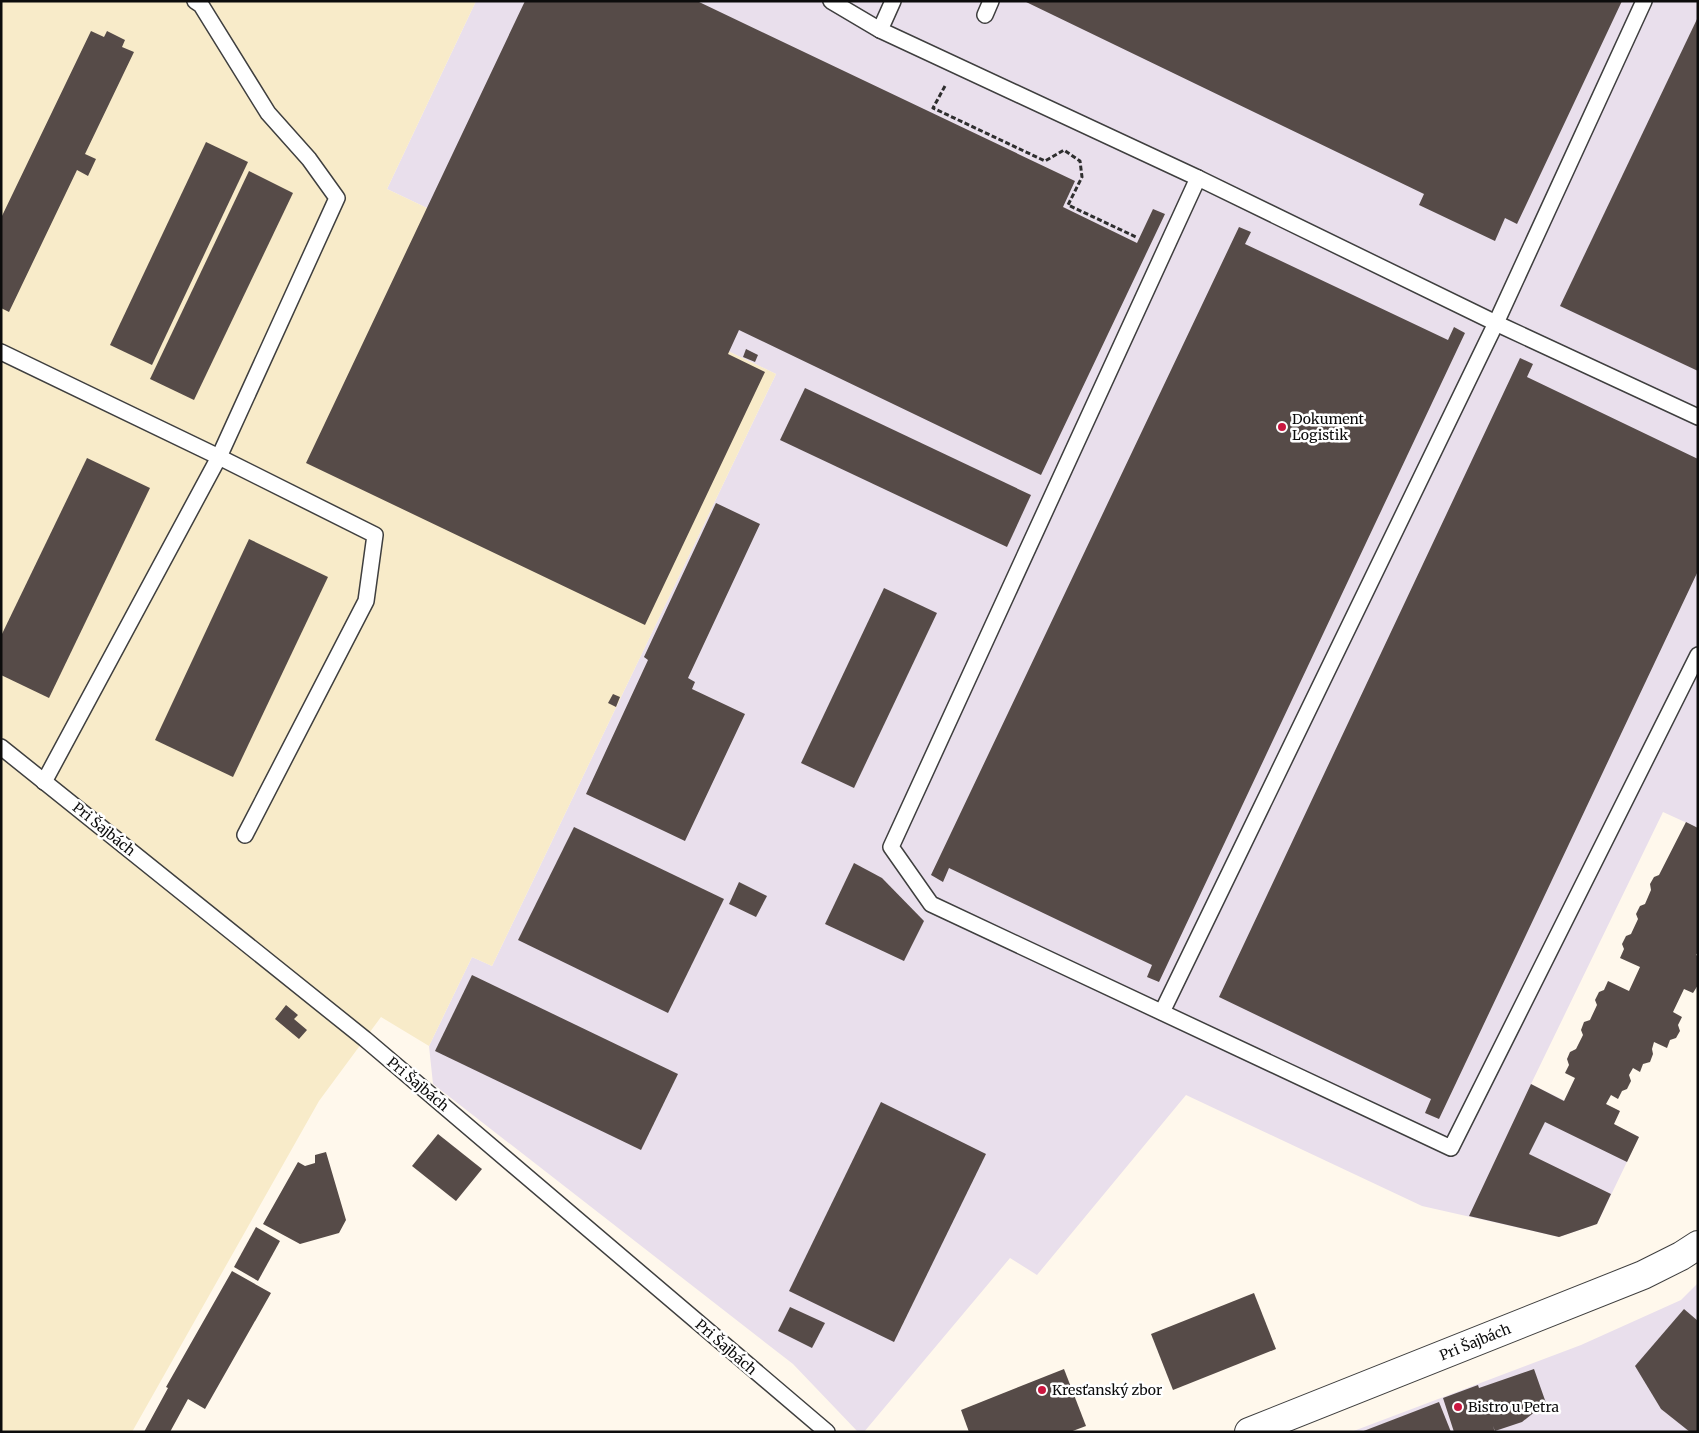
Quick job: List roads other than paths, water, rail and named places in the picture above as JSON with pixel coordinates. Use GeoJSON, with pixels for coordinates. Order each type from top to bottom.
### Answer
{"type":"FeatureCollection","features":[{"type":"Feature","properties":{"kind":"street","name":"Pri Šajbách"},"geometry":{"type":"LineString","coordinates":[[1249,1432],[1643,1275],[1681,1256],[1698,1245]]}},
{"type":"Feature","properties":{"kind":"lane"},"geometry":{"type":"LineString","coordinates":[[44,782],[219,457],[337,198],[309,159],[268,113],[201,5],[196,1]]}},
{"type":"Feature","properties":{"kind":"lane"},"geometry":{"type":"LineString","coordinates":[[831,1],[880,30],[1198,178],[1496,323],[1698,417]]}},
{"type":"Feature","properties":{"kind":"lane"},"geometry":{"type":"LineString","coordinates":[[880,30],[893,1]]}},
{"type":"Feature","properties":{"kind":"lane"},"geometry":{"type":"LineString","coordinates":[[1162,1012],[1496,323],[1644,1]]}},
{"type":"Feature","properties":{"kind":"lane"},"geometry":{"type":"LineString","coordinates":[[1198,178],[891,847],[931,904],[1451,1148],[1698,655]]}},
{"type":"Feature","properties":{"kind":"lane"},"geometry":{"type":"LineString","coordinates":[[1,352],[375,535],[366,601],[244,835]]}},
{"type":"Feature","properties":{"kind":"lane","name":"Pri Šajbách"},"geometry":{"type":"LineString","coordinates":[[1,747],[365,1039],[826,1432]]}},
{"type":"Feature","properties":{"kind":"place","name":"Dokument Logistik"},"geometry":{"type":"Point","coordinates":[1282,427]}},
{"type":"Feature","properties":{"kind":"place","name":"Kresťanský zbor"},"geometry":{"type":"Point","coordinates":[1042,1390]}},
{"type":"Feature","properties":{"kind":"place","name":"Bistro u Petra"},"geometry":{"type":"Point","coordinates":[1458,1407]}}]}
